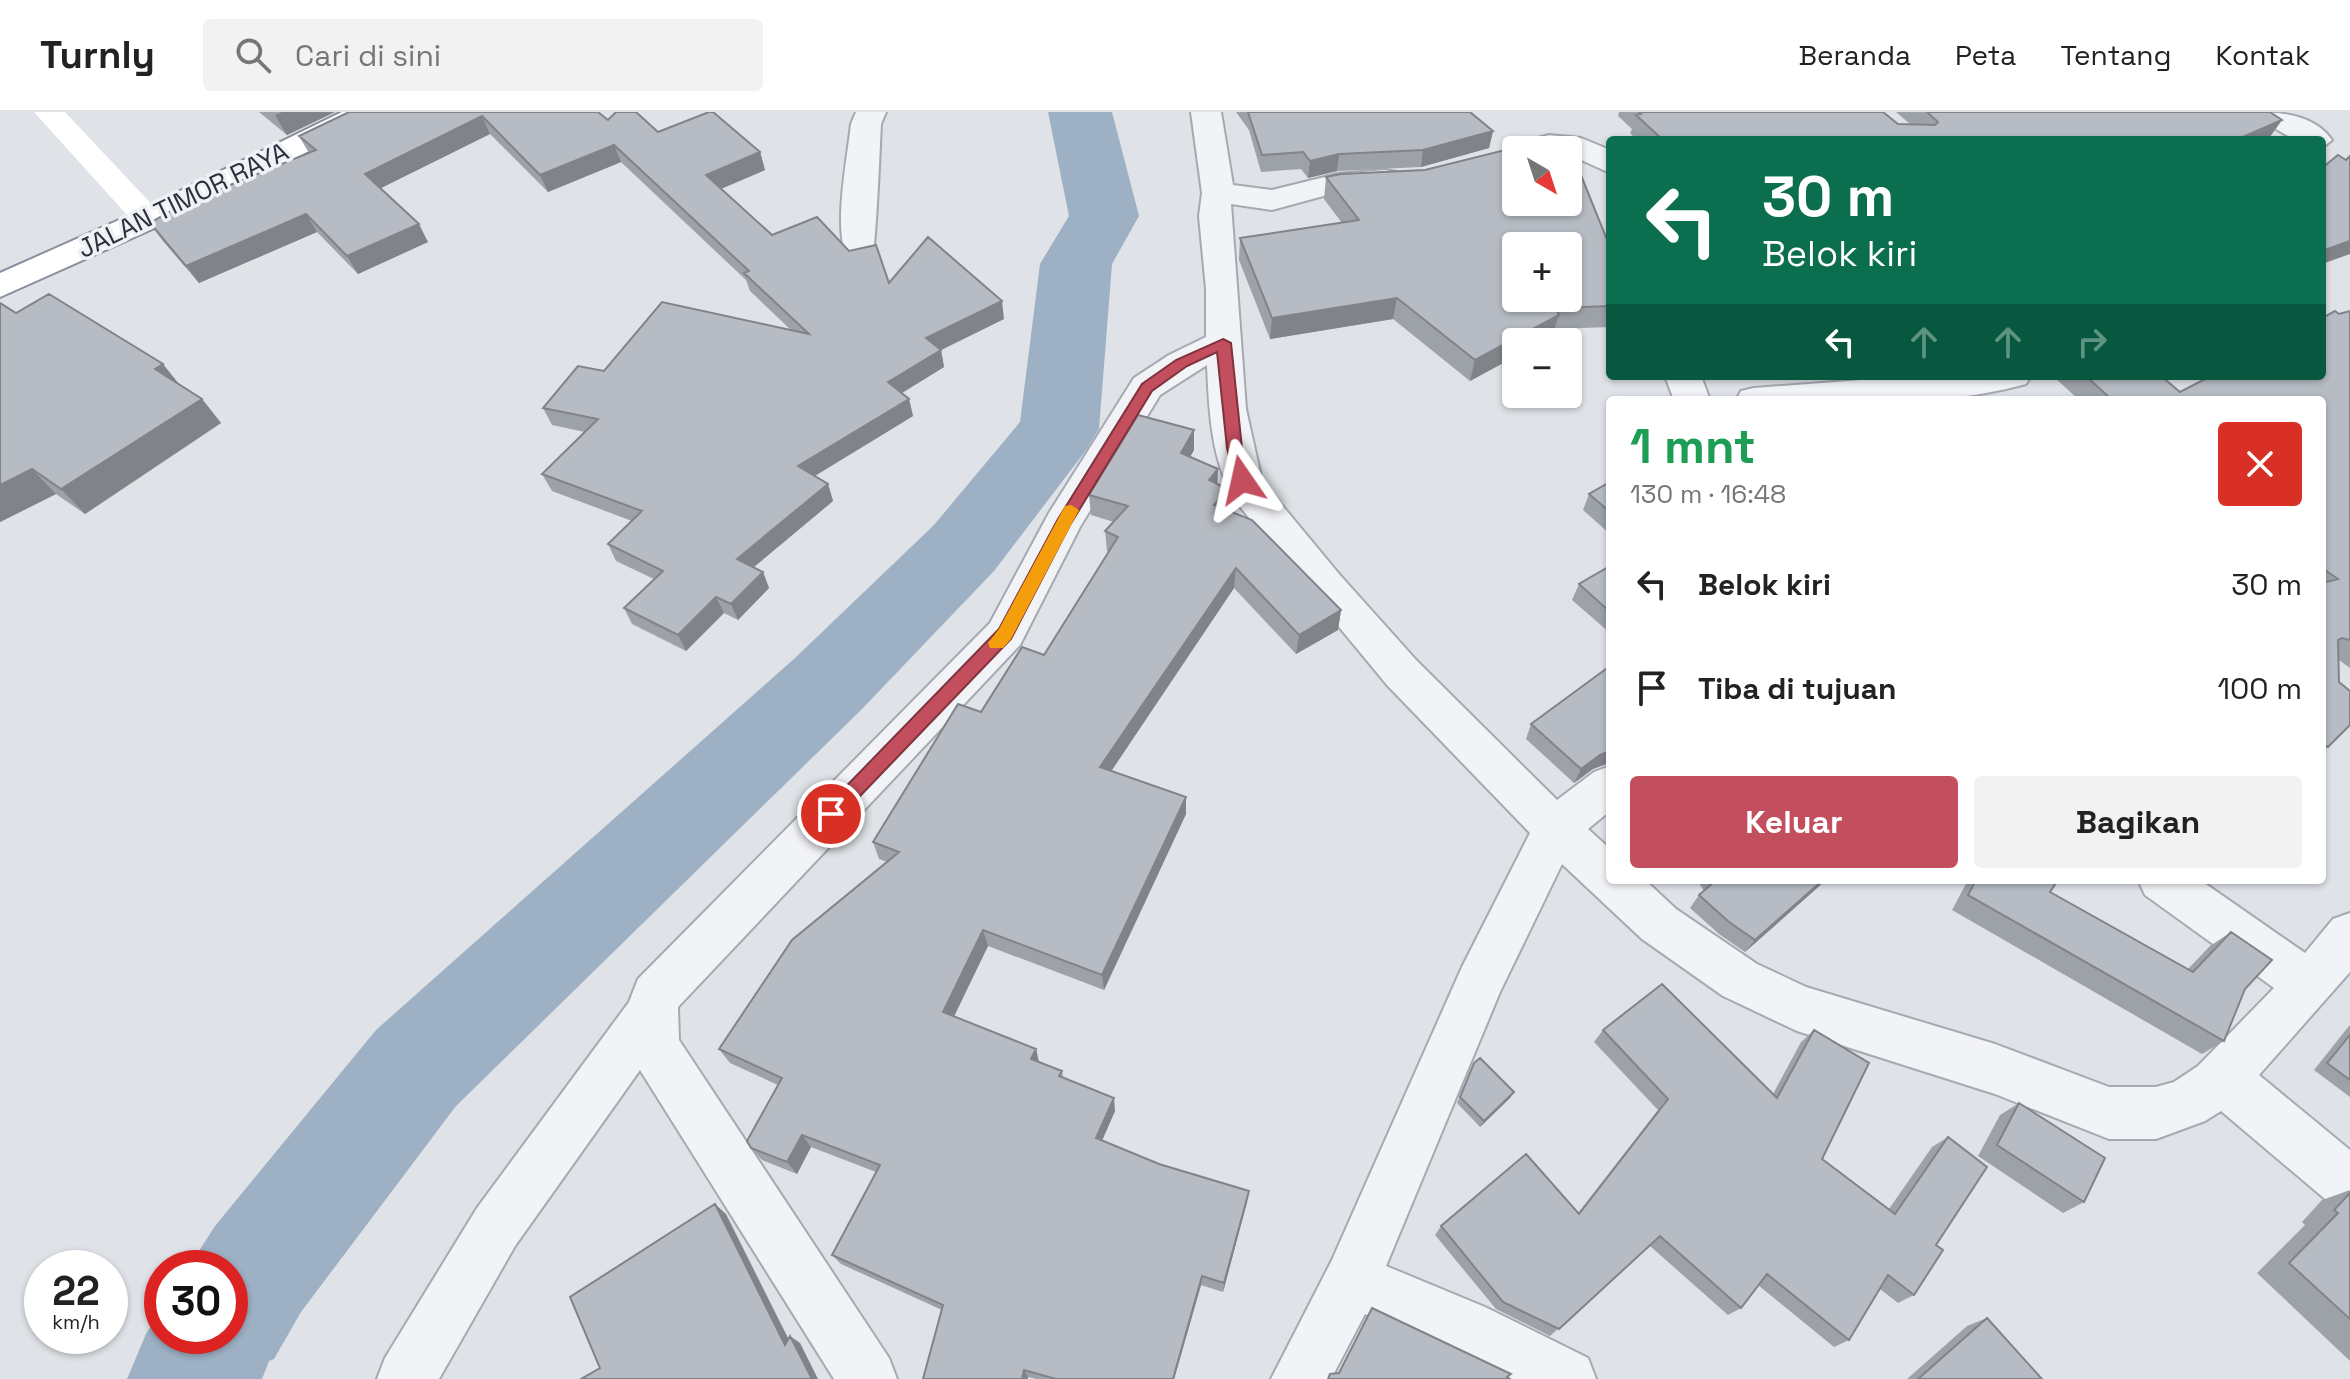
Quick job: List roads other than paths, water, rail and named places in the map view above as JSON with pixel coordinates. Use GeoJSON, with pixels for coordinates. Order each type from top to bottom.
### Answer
{"type":"FeatureCollection","features":[{"type":"Feature","properties":{"kind":"main road"},"geometry":{"type":"LineString","coordinates":[[49,112],[148,219]]}},
{"type":"Feature","properties":{"kind":"main road","name":"JALAN TIMOR RAYA"},"geometry":{"type":"LineString","coordinates":[[0,286],[148,219],[365,112]]}},
{"type":"Feature","properties":{"kind":"street"},"geometry":{"type":"LineString","coordinates":[[860,250],[858,227],[866,124],[871,112]]}},
{"type":"Feature","properties":{"kind":"street"},"geometry":{"type":"LineString","coordinates":[[1206,112],[1218,193],[1214,206],[1222,263],[1223,343],[1234,448],[1242,480],[1334,598],[1394,666],[1606,874]]}},
{"type":"Feature","properties":{"kind":"street"},"geometry":{"type":"LineString","coordinates":[[2267,112],[2311,136]]}},
{"type":"Feature","properties":{"kind":"street"},"geometry":{"type":"LineString","coordinates":[[1582,149],[1606,161]]}},
{"type":"Feature","properties":{"kind":"street"},"geometry":{"type":"LineString","coordinates":[[1218,193],[1272,200],[1337,183],[1421,179]]}},
{"type":"Feature","properties":{"kind":"street"},"geometry":{"type":"LineString","coordinates":[[868,1379],[658,1052],[653,1039],[651,1013],[656,995],[1005,634],[1063,523],[1147,387],[1182,363],[1223,343]]}},
{"type":"Feature","properties":{"kind":"street"},"geometry":{"type":"LineString","coordinates":[[1867,396],[1980,392],[2005,380]]}},
{"type":"Feature","properties":{"kind":"street"},"geometry":{"type":"LineString","coordinates":[[1300,1379],[1352,1280],[1479,983],[1556,828],[1606,788]]}},
{"type":"Feature","properties":{"kind":"street"},"geometry":{"type":"LineString","coordinates":[[1616,884],[1659,924],[1729,972],[1797,1008],[1995,1069],[2109,1113],[2156,1113],[2187,1103],[2222,1078],[2310,985],[2350,935]]}},
{"type":"Feature","properties":{"kind":"street"},"geometry":{"type":"LineString","coordinates":[[2168,884],[2310,985]]}},
{"type":"Feature","properties":{"kind":"street"},"geometry":{"type":"LineString","coordinates":[[406,1379],[496,1227],[651,1013]]}},
{"type":"Feature","properties":{"kind":"street"},"geometry":{"type":"LineString","coordinates":[[2222,1078],[2350,1185]]}},
{"type":"Feature","properties":{"kind":"street"},"geometry":{"type":"LineString","coordinates":[[1352,1280],[1465,1327],[1567,1379]]}},
{"type":"Feature","properties":{"kind":"waterway"},"geometry":{"type":"LineString","coordinates":[[248,1285],[416,1068],[828,684],[964,548],[1059,429],[1076,264],[1104,216],[1080,112]]}},
{"type":"Feature","properties":{"kind":"waterway"},"geometry":{"type":"LineString","coordinates":[[191,1379],[206,1354]]}}]}
